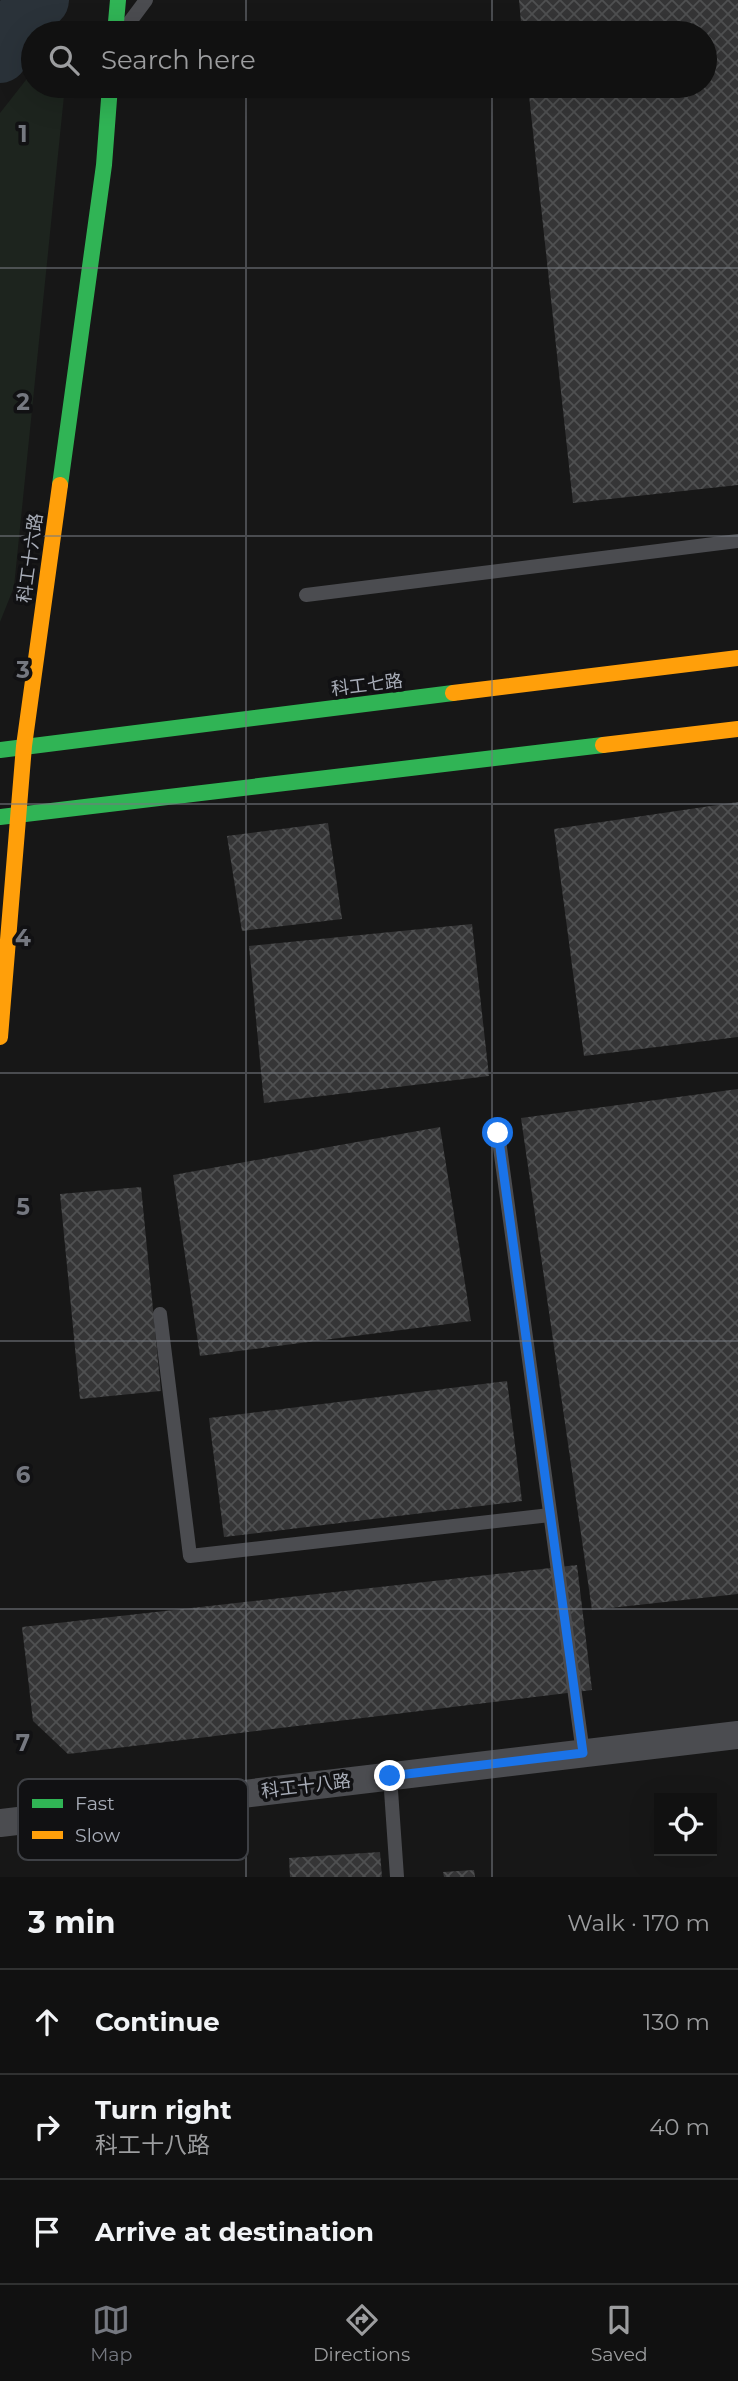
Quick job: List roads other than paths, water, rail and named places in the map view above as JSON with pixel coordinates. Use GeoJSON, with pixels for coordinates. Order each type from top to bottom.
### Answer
{"type":"FeatureCollection","features":[{"type":"Feature","properties":{"kind":"street"},"geometry":{"type":"LineString","coordinates":[[116,21],[118,0]]}},
{"type":"Feature","properties":{"kind":"street","name":"科工十六路"},"geometry":{"type":"LineString","coordinates":[[0,1037],[8,816],[24,746],[104,165],[109,98]]}},
{"type":"Feature","properties":{"kind":"street","name":"科工七路"},"geometry":{"type":"LineString","coordinates":[[0,750],[738,658]]}},
{"type":"Feature","properties":{"kind":"street"},"geometry":{"type":"LineString","coordinates":[[8,816],[738,729]]}},
{"type":"Feature","properties":{"kind":"street","name":"科工十八路"},"geometry":{"type":"LineString","coordinates":[[248,1793],[738,1735]]}},
{"type":"Feature","properties":{"kind":"street","name":"科工十八路"},"geometry":{"type":"LineString","coordinates":[[0,1823],[18,1821]]}},
{"type":"Feature","properties":{"kind":"lane"},"geometry":{"type":"LineString","coordinates":[[131,21],[146,0]]}},
{"type":"Feature","properties":{"kind":"lane"},"geometry":{"type":"LineString","coordinates":[[306,595],[738,541]]}},
{"type":"Feature","properties":{"kind":"lane"},"geometry":{"type":"LineString","coordinates":[[498,1133],[583,1753]]}},
{"type":"Feature","properties":{"kind":"lane"},"geometry":{"type":"LineString","coordinates":[[160,1314],[190,1556],[550,1515]]}},
{"type":"Feature","properties":{"kind":"lane"},"geometry":{"type":"LineString","coordinates":[[390,1776],[397,1877]]}},
{"type":"Feature","properties":{"kind":"waterway"},"geometry":{"type":"LineString","coordinates":[[0,55],[23,17],[41,0]]}}]}
